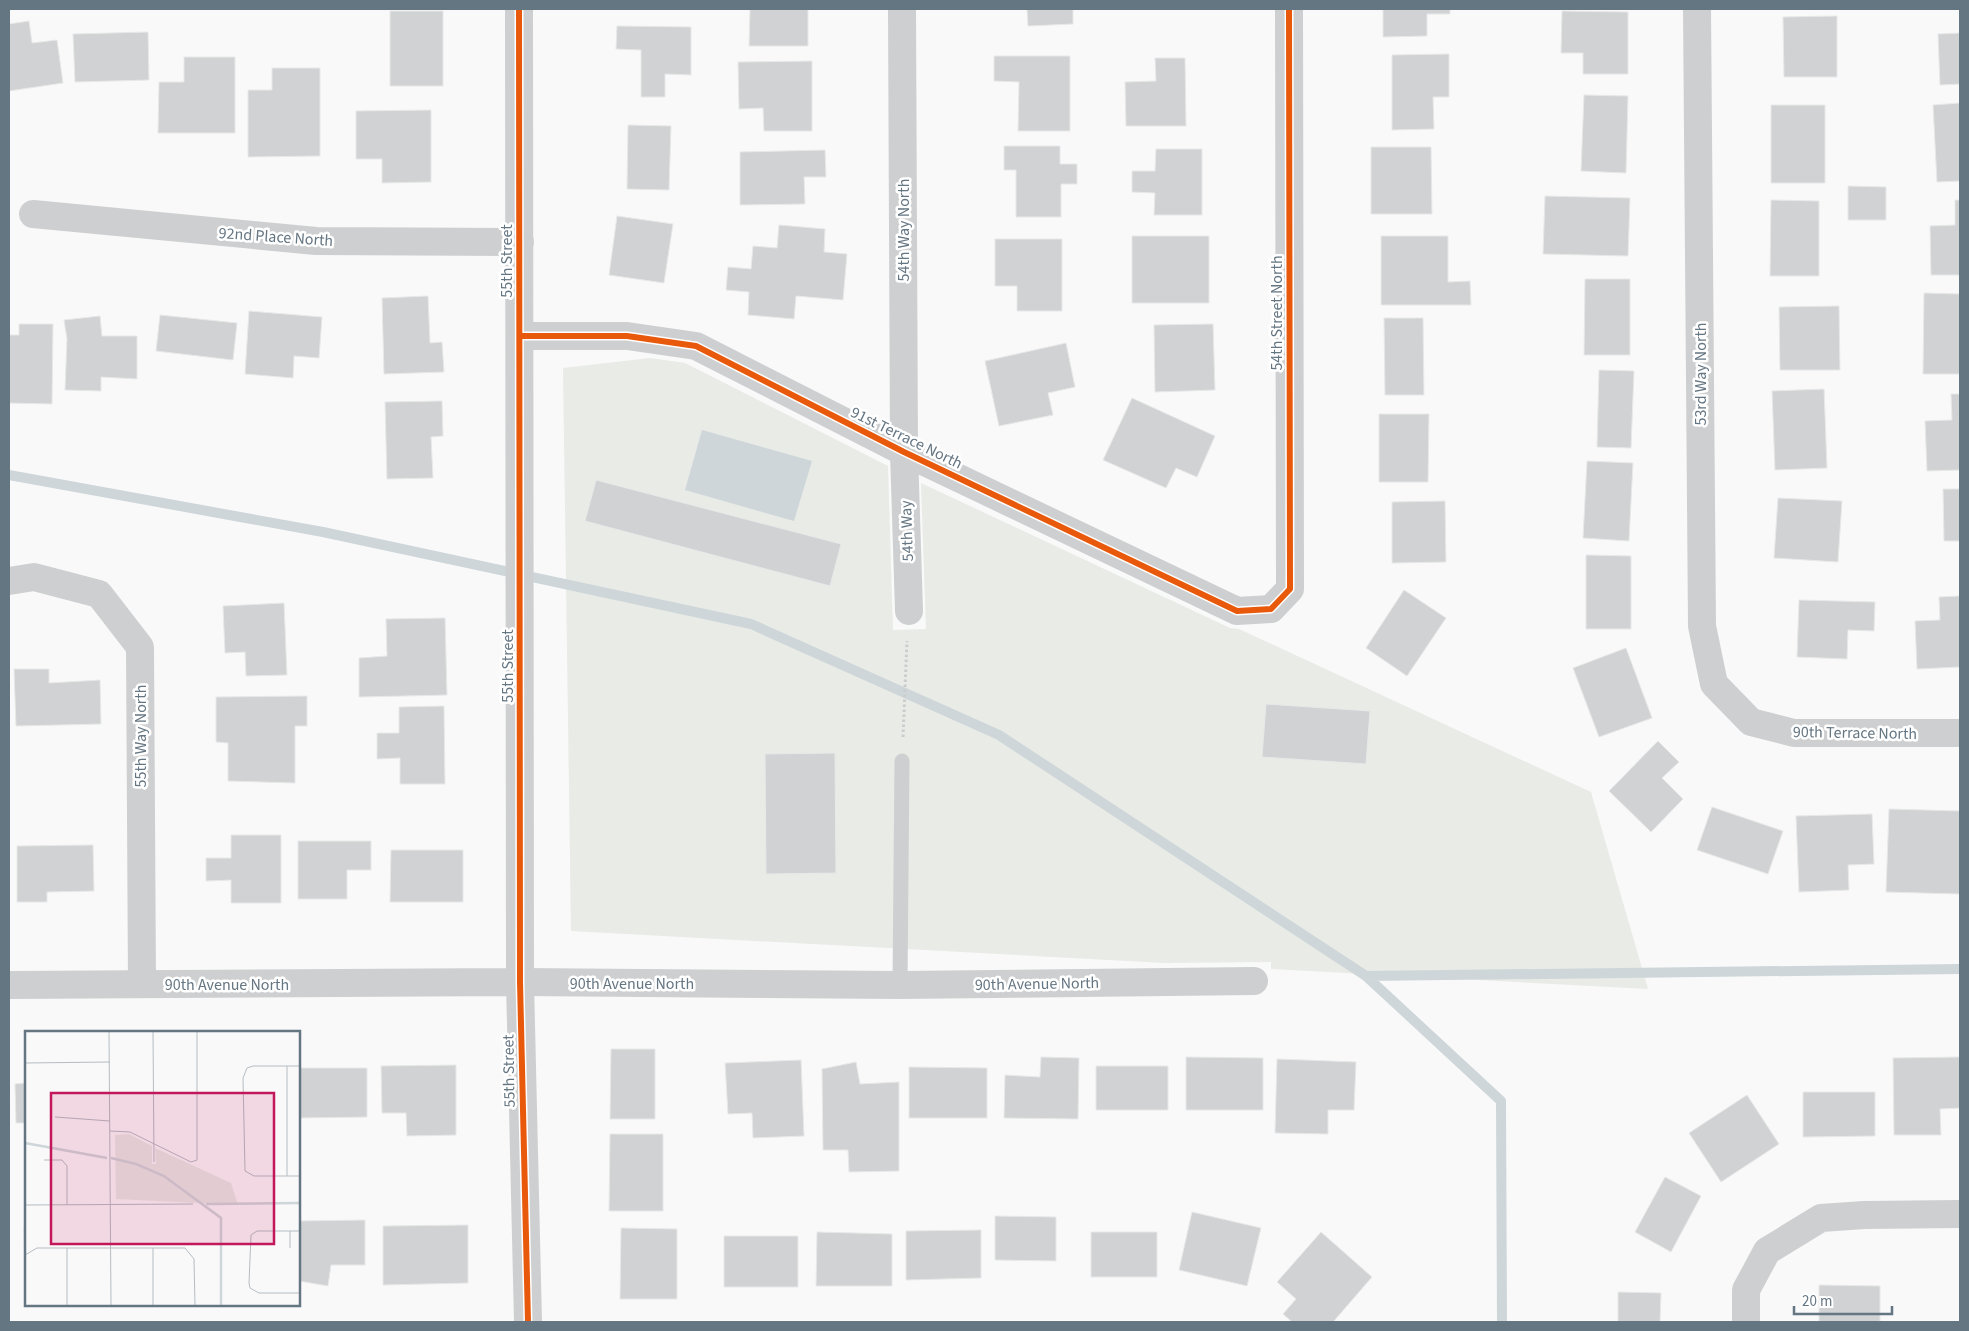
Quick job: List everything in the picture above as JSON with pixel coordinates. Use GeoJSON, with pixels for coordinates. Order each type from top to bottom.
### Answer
{"type":"FeatureCollection","features":[{"type":"Feature","properties":{"kind":"street","name":"55th Street"},"geometry":{"type":"LineString","coordinates":[[519,9],[520,982],[528,1322]]}},
{"type":"Feature","properties":{"kind":"street","name":"54th Way North"},"geometry":{"type":"LineString","coordinates":[[902,9],[904,452]]}},
{"type":"Feature","properties":{"kind":"street","name":"54th Street North"},"geometry":{"type":"LineString","coordinates":[[1271,609],[1290,588],[1289,9]]}},
{"type":"Feature","properties":{"kind":"street","name":"53rd Way North"},"geometry":{"type":"LineString","coordinates":[[1697,9],[1702,626],[1714,684],[1751,722]]}},
{"type":"Feature","properties":{"kind":"street","name":"92nd Place North"},"geometry":{"type":"LineString","coordinates":[[33,214],[316,241],[520,242]]}},
{"type":"Feature","properties":{"kind":"street","name":"91st Terrace North"},"geometry":{"type":"LineString","coordinates":[[520,336],[627,336],[696,346],[904,452],[1237,610],[1271,609]]}},
{"type":"Feature","properties":{"kind":"street","name":"54th Way"},"geometry":{"type":"LineString","coordinates":[[904,452],[908,610]]}},
{"type":"Feature","properties":{"kind":"street","name":"55th Way North"},"geometry":{"type":"LineString","coordinates":[[9,581],[34,577],[99,594],[140,646],[142,984]]}},
{"type":"Feature","properties":{"kind":"street","name":"90th Terrace North"},"geometry":{"type":"LineString","coordinates":[[1751,722],[1794,733],[1960,733]]}},
{"type":"Feature","properties":{"kind":"street","name":"90th Avenue North"},"geometry":{"type":"LineString","coordinates":[[9,985],[520,982],[900,985],[1254,981]]}},
{"type":"Feature","properties":{"kind":"street"},"geometry":{"type":"LineString","coordinates":[[1746,1322],[1746,1290],[1767,1251],[1820,1218],[1864,1215],[1960,1214]]}},
{"type":"Feature","properties":{"kind":"lane"},"geometry":{"type":"LineString","coordinates":[[900,985],[902,760]]}},
{"type":"Feature","properties":{"kind":"path"},"geometry":{"type":"LineString","coordinates":[[902,760],[908,610]]}},
{"type":"Feature","properties":{"kind":"shaded area"},"geometry":{"type":"Polygon","coordinates":[[[650,358],[685,363],[888,466],[893,630],[926,629],[921,483],[1230,628],[1239,629],[1591,792],[1648,989],[1271,969],[1271,962],[1164,963],[571,931],[563,368],[650,358]]]}},
{"type":"Feature","properties":{"kind":"shaded area"},"geometry":{"type":"Polygon","coordinates":[[[702,430],[812,461],[794,521],[685,490],[702,430]]]}},
{"type":"Feature","properties":{"kind":"building"},"geometry":{"type":"Polygon","coordinates":[[[750,9],[808,9],[808,46],[749,46],[750,9]]]}},
{"type":"Feature","properties":{"kind":"building"},"geometry":{"type":"Polygon","coordinates":[[[1027,9],[1073,9],[1073,24],[1028,26],[1027,9]]]}},
{"type":"Feature","properties":{"kind":"building"},"geometry":{"type":"Polygon","coordinates":[[[1383,9],[1450,9],[1450,14],[1427,14],[1427,36],[1383,37],[1383,9]]]}},
{"type":"Feature","properties":{"kind":"building"},"geometry":{"type":"Polygon","coordinates":[[[390,11],[443,11],[443,86],[390,86],[390,11]]]}},
{"type":"Feature","properties":{"kind":"building"},"geometry":{"type":"Polygon","coordinates":[[[1562,11],[1628,12],[1628,74],[1583,74],[1583,53],[1561,53],[1562,11]]]}},
{"type":"Feature","properties":{"kind":"building"},"geometry":{"type":"Polygon","coordinates":[[[1837,16],[1837,77],[1784,77],[1783,17],[1837,16]]]}},
{"type":"Feature","properties":{"kind":"building"},"geometry":{"type":"Polygon","coordinates":[[[29,21],[32,43],[57,40],[63,83],[9,91],[9,24],[29,21]]]}},
{"type":"Feature","properties":{"kind":"building"},"geometry":{"type":"Polygon","coordinates":[[[617,26],[691,27],[691,75],[665,74],[665,97],[641,97],[641,50],[616,49],[617,26]]]}},
{"type":"Feature","properties":{"kind":"building"},"geometry":{"type":"Polygon","coordinates":[[[148,32],[149,80],[75,82],[73,34],[148,32]]]}},
{"type":"Feature","properties":{"kind":"building"},"geometry":{"type":"Polygon","coordinates":[[[1960,33],[1960,84],[1940,85],[1938,34],[1960,33]]]}},
{"type":"Feature","properties":{"kind":"building"},"geometry":{"type":"Polygon","coordinates":[[[1449,54],[1449,97],[1433,97],[1434,129],[1392,130],[1392,55],[1449,54]]]}},
{"type":"Feature","properties":{"kind":"building"},"geometry":{"type":"Polygon","coordinates":[[[994,56],[1070,56],[1070,131],[1018,131],[1019,82],[994,81],[994,56]]]}},
{"type":"Feature","properties":{"kind":"building"},"geometry":{"type":"Polygon","coordinates":[[[184,57],[235,57],[235,133],[158,133],[159,82],[184,82],[184,57]]]}},
{"type":"Feature","properties":{"kind":"building"},"geometry":{"type":"Polygon","coordinates":[[[1155,58],[1185,58],[1186,126],[1126,126],[1125,82],[1156,81],[1155,58]]]}},
{"type":"Feature","properties":{"kind":"building"},"geometry":{"type":"Polygon","coordinates":[[[812,61],[812,131],[764,131],[763,108],[739,109],[738,62],[812,61]]]}},
{"type":"Feature","properties":{"kind":"building"},"geometry":{"type":"Polygon","coordinates":[[[272,68],[320,68],[320,156],[248,157],[248,90],[272,90],[272,68]]]}},
{"type":"Feature","properties":{"kind":"building"},"geometry":{"type":"Polygon","coordinates":[[[1584,95],[1628,96],[1626,173],[1581,171],[1584,95]]]}},
{"type":"Feature","properties":{"kind":"building"},"geometry":{"type":"Polygon","coordinates":[[[1960,103],[1960,181],[1937,182],[1933,105],[1960,103]]]}},
{"type":"Feature","properties":{"kind":"building"},"geometry":{"type":"Polygon","coordinates":[[[1771,105],[1825,105],[1825,183],[1771,183],[1771,105]]]}},
{"type":"Feature","properties":{"kind":"building"},"geometry":{"type":"Polygon","coordinates":[[[431,110],[431,182],[382,183],[382,159],[356,159],[356,111],[431,110]]]}},
{"type":"Feature","properties":{"kind":"building"},"geometry":{"type":"Polygon","coordinates":[[[628,125],[671,126],[669,190],[627,189],[628,125]]]}},
{"type":"Feature","properties":{"kind":"building"},"geometry":{"type":"Polygon","coordinates":[[[1004,146],[1060,146],[1060,164],[1077,164],[1077,184],[1061,184],[1061,217],[1016,217],[1016,170],[1004,170],[1004,146]]]}},
{"type":"Feature","properties":{"kind":"building"},"geometry":{"type":"Polygon","coordinates":[[[1371,147],[1431,147],[1432,214],[1371,214],[1371,147]]]}},
{"type":"Feature","properties":{"kind":"building"},"geometry":{"type":"Polygon","coordinates":[[[1156,149],[1202,149],[1202,215],[1154,215],[1155,193],[1132,192],[1132,171],[1155,171],[1156,149]]]}},
{"type":"Feature","properties":{"kind":"building"},"geometry":{"type":"Polygon","coordinates":[[[825,150],[826,177],[804,177],[805,204],[740,205],[740,152],[825,150]]]}},
{"type":"Feature","properties":{"kind":"building"},"geometry":{"type":"Polygon","coordinates":[[[1848,186],[1886,187],[1886,220],[1848,220],[1848,186]]]}},
{"type":"Feature","properties":{"kind":"building"},"geometry":{"type":"Polygon","coordinates":[[[1545,196],[1630,198],[1628,256],[1543,254],[1545,196]]]}},
{"type":"Feature","properties":{"kind":"building"},"geometry":{"type":"Polygon","coordinates":[[[1771,200],[1819,201],[1819,276],[1770,276],[1771,200]]]}},
{"type":"Feature","properties":{"kind":"building"},"geometry":{"type":"Polygon","coordinates":[[[1955,200],[1960,200],[1960,275],[1931,275],[1930,226],[1955,225],[1955,200]]]}},
{"type":"Feature","properties":{"kind":"building"},"geometry":{"type":"Polygon","coordinates":[[[617,216],[673,224],[664,283],[609,275],[617,216]]]}},
{"type":"Feature","properties":{"kind":"building"},"geometry":{"type":"Polygon","coordinates":[[[779,225],[825,229],[824,252],[847,254],[843,300],[796,296],[794,319],[748,315],[749,292],[726,290],[728,267],[751,269],[753,246],[777,248],[779,225]]]}},
{"type":"Feature","properties":{"kind":"building"},"geometry":{"type":"Polygon","coordinates":[[[1132,236],[1209,236],[1209,303],[1132,303],[1132,236]]]}},
{"type":"Feature","properties":{"kind":"building"},"geometry":{"type":"Polygon","coordinates":[[[1381,236],[1448,236],[1448,282],[1470,281],[1471,305],[1381,305],[1381,236]]]}},
{"type":"Feature","properties":{"kind":"building"},"geometry":{"type":"Polygon","coordinates":[[[995,239],[1062,239],[1062,311],[1017,311],[1017,286],[995,286],[995,239]]]}},
{"type":"Feature","properties":{"kind":"building"},"geometry":{"type":"Polygon","coordinates":[[[1585,279],[1630,279],[1630,355],[1584,355],[1585,279]]]}},
{"type":"Feature","properties":{"kind":"building"},"geometry":{"type":"Polygon","coordinates":[[[1924,293],[1960,294],[1960,374],[1923,374],[1924,293]]]}},
{"type":"Feature","properties":{"kind":"building"},"geometry":{"type":"Polygon","coordinates":[[[428,296],[430,343],[442,342],[444,372],[384,374],[382,298],[428,296]]]}},
{"type":"Feature","properties":{"kind":"building"},"geometry":{"type":"Polygon","coordinates":[[[1839,306],[1840,370],[1780,370],[1779,307],[1839,306]]]}},
{"type":"Feature","properties":{"kind":"building"},"geometry":{"type":"Polygon","coordinates":[[[249,311],[322,317],[319,358],[294,356],[293,378],[245,374],[249,311]]]}},
{"type":"Feature","properties":{"kind":"building"},"geometry":{"type":"Polygon","coordinates":[[[160,315],[237,323],[233,360],[156,351],[160,315]]]}},
{"type":"Feature","properties":{"kind":"building"},"geometry":{"type":"Polygon","coordinates":[[[100,316],[102,336],[137,336],[137,379],[101,377],[101,391],[65,390],[67,339],[64,320],[100,316]]]}},
{"type":"Feature","properties":{"kind":"building"},"geometry":{"type":"Polygon","coordinates":[[[1384,318],[1423,318],[1424,395],[1385,395],[1384,318]]]}},
{"type":"Feature","properties":{"kind":"building"},"geometry":{"type":"Polygon","coordinates":[[[19,324],[53,324],[52,404],[9,403],[9,335],[19,335],[19,324]]]}},
{"type":"Feature","properties":{"kind":"building"},"geometry":{"type":"Polygon","coordinates":[[[1213,324],[1215,390],[1155,392],[1154,325],[1213,324]]]}},
{"type":"Feature","properties":{"kind":"building"},"geometry":{"type":"Polygon","coordinates":[[[1066,343],[1075,387],[1048,393],[1053,415],[999,426],[985,361],[1066,343]]]}},
{"type":"Feature","properties":{"kind":"building"},"geometry":{"type":"Polygon","coordinates":[[[1599,370],[1634,371],[1631,448],[1597,447],[1599,370]]]}},
{"type":"Feature","properties":{"kind":"building"},"geometry":{"type":"Polygon","coordinates":[[[1824,389],[1827,468],[1775,470],[1772,391],[1824,389]]]}},
{"type":"Feature","properties":{"kind":"building"},"geometry":{"type":"Polygon","coordinates":[[[1951,394],[1960,394],[1960,470],[1927,471],[1925,421],[1952,420],[1951,394]]]}},
{"type":"Feature","properties":{"kind":"building"},"geometry":{"type":"Polygon","coordinates":[[[1132,398],[1215,436],[1197,477],[1176,468],[1166,488],[1103,460],[1132,398]]]}},
{"type":"Feature","properties":{"kind":"building"},"geometry":{"type":"Polygon","coordinates":[[[442,401],[443,436],[431,437],[433,478],[387,479],[385,402],[442,401]]]}},
{"type":"Feature","properties":{"kind":"building"},"geometry":{"type":"Polygon","coordinates":[[[1379,414],[1429,414],[1428,482],[1379,482],[1379,414]]]}},
{"type":"Feature","properties":{"kind":"building"},"geometry":{"type":"Polygon","coordinates":[[[1587,461],[1633,463],[1629,541],[1583,538],[1587,461]]]}},
{"type":"Feature","properties":{"kind":"building"},"geometry":{"type":"Polygon","coordinates":[[[596,480],[841,544],[830,586],[585,521],[596,480]]]}},
{"type":"Feature","properties":{"kind":"building"},"geometry":{"type":"Polygon","coordinates":[[[1943,489],[1960,489],[1960,541],[1944,541],[1943,489]]]}},
{"type":"Feature","properties":{"kind":"building"},"geometry":{"type":"Polygon","coordinates":[[[1778,498],[1842,501],[1838,562],[1774,558],[1778,498]]]}},
{"type":"Feature","properties":{"kind":"building"},"geometry":{"type":"Polygon","coordinates":[[[1445,501],[1446,562],[1392,563],[1392,502],[1445,501]]]}},
{"type":"Feature","properties":{"kind":"building"},"geometry":{"type":"Polygon","coordinates":[[[1586,555],[1631,556],[1631,629],[1586,629],[1586,555]]]}},
{"type":"Feature","properties":{"kind":"building"},"geometry":{"type":"Polygon","coordinates":[[[1404,590],[1446,618],[1407,676],[1366,648],[1404,590]]]}},
{"type":"Feature","properties":{"kind":"building"},"geometry":{"type":"Polygon","coordinates":[[[1960,596],[1960,667],[1917,669],[1915,621],[1940,620],[1939,597],[1960,596]]]}},
{"type":"Feature","properties":{"kind":"building"},"geometry":{"type":"Polygon","coordinates":[[[1799,600],[1875,602],[1874,631],[1848,630],[1847,659],[1797,657],[1799,600]]]}},
{"type":"Feature","properties":{"kind":"building"},"geometry":{"type":"Polygon","coordinates":[[[284,603],[287,675],[246,676],[245,652],[225,653],[223,606],[284,603]]]}},
{"type":"Feature","properties":{"kind":"building"},"geometry":{"type":"Polygon","coordinates":[[[445,618],[447,695],[359,697],[359,658],[387,656],[386,619],[445,618]]]}},
{"type":"Feature","properties":{"kind":"building"},"geometry":{"type":"Polygon","coordinates":[[[1626,648],[1652,718],[1599,737],[1573,668],[1626,648]]]}},
{"type":"Feature","properties":{"kind":"building"},"geometry":{"type":"Polygon","coordinates":[[[14,669],[49,669],[49,683],[100,680],[101,724],[16,726],[14,669]]]}},
{"type":"Feature","properties":{"kind":"building"},"geometry":{"type":"Polygon","coordinates":[[[307,696],[307,726],[295,726],[295,783],[228,781],[228,743],[216,742],[216,697],[307,696]]]}},
{"type":"Feature","properties":{"kind":"building"},"geometry":{"type":"Polygon","coordinates":[[[1266,704],[1370,711],[1366,764],[1262,757],[1266,704]]]}},
{"type":"Feature","properties":{"kind":"building"},"geometry":{"type":"Polygon","coordinates":[[[444,706],[445,784],[400,784],[400,758],[377,759],[377,733],[399,733],[399,707],[444,706]]]}},
{"type":"Feature","properties":{"kind":"building"},"geometry":{"type":"Polygon","coordinates":[[[1658,741],[1679,762],[1662,778],[1683,799],[1651,832],[1609,791],[1658,741]]]}},
{"type":"Feature","properties":{"kind":"building"},"geometry":{"type":"Polygon","coordinates":[[[835,753],[836,873],[766,874],[765,754],[835,753]]]}},
{"type":"Feature","properties":{"kind":"building"},"geometry":{"type":"Polygon","coordinates":[[[1712,807],[1783,831],[1768,874],[1697,850],[1712,807]]]}},
{"type":"Feature","properties":{"kind":"building"},"geometry":{"type":"Polygon","coordinates":[[[1889,809],[1960,811],[1960,894],[1886,892],[1889,809]]]}},
{"type":"Feature","properties":{"kind":"building"},"geometry":{"type":"Polygon","coordinates":[[[1872,814],[1874,864],[1848,865],[1849,890],[1799,892],[1796,816],[1872,814]]]}},
{"type":"Feature","properties":{"kind":"building"},"geometry":{"type":"Polygon","coordinates":[[[231,835],[281,835],[281,903],[231,903],[231,880],[206,881],[206,858],[231,858],[231,835]]]}},
{"type":"Feature","properties":{"kind":"building"},"geometry":{"type":"Polygon","coordinates":[[[298,841],[371,841],[371,870],[347,870],[347,899],[298,899],[298,841]]]}},
{"type":"Feature","properties":{"kind":"building"},"geometry":{"type":"Polygon","coordinates":[[[93,845],[94,891],[47,892],[47,902],[17,902],[17,846],[93,845]]]}},
{"type":"Feature","properties":{"kind":"building"},"geometry":{"type":"Polygon","coordinates":[[[391,850],[463,850],[463,902],[390,902],[391,850]]]}},
{"type":"Feature","properties":{"kind":"building"},"geometry":{"type":"Polygon","coordinates":[[[611,1049],[655,1049],[655,1119],[610,1119],[611,1049]]]}},
{"type":"Feature","properties":{"kind":"building"},"geometry":{"type":"Polygon","coordinates":[[[1041,1057],[1079,1058],[1078,1119],[1004,1118],[1005,1075],[1040,1077],[1041,1057]]]}},
{"type":"Feature","properties":{"kind":"building"},"geometry":{"type":"Polygon","coordinates":[[[1186,1057],[1263,1058],[1263,1110],[1186,1110],[1186,1057]]]}},
{"type":"Feature","properties":{"kind":"building"},"geometry":{"type":"Polygon","coordinates":[[[1960,1057],[1960,1108],[1940,1109],[1941,1135],[1894,1135],[1893,1058],[1960,1057]]]}},
{"type":"Feature","properties":{"kind":"building"},"geometry":{"type":"Polygon","coordinates":[[[1277,1059],[1356,1062],[1354,1110],[1328,1110],[1328,1134],[1275,1133],[1277,1059]]]}},
{"type":"Feature","properties":{"kind":"building"},"geometry":{"type":"Polygon","coordinates":[[[801,1060],[804,1136],[753,1138],[752,1113],[728,1114],[725,1063],[801,1060]]]}},
{"type":"Feature","properties":{"kind":"building"},"geometry":{"type":"Polygon","coordinates":[[[856,1062],[860,1084],[899,1082],[899,1171],[849,1172],[848,1150],[823,1150],[822,1069],[856,1062]]]}},
{"type":"Feature","properties":{"kind":"building"},"geometry":{"type":"Polygon","coordinates":[[[456,1065],[456,1135],[407,1136],[406,1113],[382,1113],[381,1066],[456,1065]]]}},
{"type":"Feature","properties":{"kind":"building"},"geometry":{"type":"Polygon","coordinates":[[[1096,1066],[1168,1066],[1168,1110],[1096,1110],[1096,1066]]]}},
{"type":"Feature","properties":{"kind":"building"},"geometry":{"type":"Polygon","coordinates":[[[909,1067],[987,1068],[987,1118],[909,1118],[909,1067]]]}},
{"type":"Feature","properties":{"kind":"building"},"geometry":{"type":"Polygon","coordinates":[[[300,1068],[367,1068],[367,1117],[300,1118],[300,1068]]]}},
{"type":"Feature","properties":{"kind":"building"},"geometry":{"type":"Polygon","coordinates":[[[25,1083],[25,1123],[16,1123],[15,1084],[25,1083]]]}},
{"type":"Feature","properties":{"kind":"building"},"geometry":{"type":"Polygon","coordinates":[[[1803,1092],[1875,1092],[1875,1136],[1803,1137],[1803,1092]]]}},
{"type":"Feature","properties":{"kind":"building"},"geometry":{"type":"Polygon","coordinates":[[[1747,1095],[1779,1144],[1721,1182],[1689,1133],[1747,1095]]]}},
{"type":"Feature","properties":{"kind":"building"},"geometry":{"type":"Polygon","coordinates":[[[610,1134],[663,1134],[663,1211],[609,1211],[610,1134]]]}},
{"type":"Feature","properties":{"kind":"building"},"geometry":{"type":"Polygon","coordinates":[[[1665,1177],[1701,1196],[1671,1252],[1635,1232],[1665,1177]]]}},
{"type":"Feature","properties":{"kind":"building"},"geometry":{"type":"Polygon","coordinates":[[[1192,1212],[1261,1228],[1247,1286],[1179,1270],[1192,1212]]]}},
{"type":"Feature","properties":{"kind":"building"},"geometry":{"type":"Polygon","coordinates":[[[995,1216],[1056,1217],[1056,1261],[995,1260],[995,1216]]]}},
{"type":"Feature","properties":{"kind":"building"},"geometry":{"type":"Polygon","coordinates":[[[365,1220],[365,1265],[331,1265],[328,1286],[300,1281],[300,1221],[365,1220]]]}},
{"type":"Feature","properties":{"kind":"building"},"geometry":{"type":"Polygon","coordinates":[[[468,1225],[468,1283],[383,1285],[383,1226],[468,1225]]]}},
{"type":"Feature","properties":{"kind":"building"},"geometry":{"type":"Polygon","coordinates":[[[24,1227],[25,1227],[25,1272],[24,1227]]]}},
{"type":"Feature","properties":{"kind":"building"},"geometry":{"type":"Polygon","coordinates":[[[621,1228],[677,1229],[677,1299],[620,1299],[621,1228]]]}},
{"type":"Feature","properties":{"kind":"building"},"geometry":{"type":"Polygon","coordinates":[[[981,1230],[981,1278],[906,1280],[906,1231],[981,1230]]]}},
{"type":"Feature","properties":{"kind":"building"},"geometry":{"type":"Polygon","coordinates":[[[817,1232],[892,1234],[892,1286],[816,1286],[817,1232]]]}},
{"type":"Feature","properties":{"kind":"building"},"geometry":{"type":"Polygon","coordinates":[[[1091,1232],[1157,1232],[1157,1277],[1091,1277],[1091,1232]]]}},
{"type":"Feature","properties":{"kind":"building"},"geometry":{"type":"Polygon","coordinates":[[[1321,1232],[1372,1277],[1333,1322],[1292,1322],[1283,1314],[1296,1299],[1277,1282],[1321,1232]]]}},
{"type":"Feature","properties":{"kind":"building"},"geometry":{"type":"Polygon","coordinates":[[[724,1236],[798,1236],[798,1287],[724,1287],[724,1236]]]}},
{"type":"Feature","properties":{"kind":"building"},"geometry":{"type":"Polygon","coordinates":[[[1819,1285],[1880,1286],[1880,1322],[1819,1322],[1819,1285]]]}},
{"type":"Feature","properties":{"kind":"building"},"geometry":{"type":"Polygon","coordinates":[[[1618,1292],[1661,1293],[1660,1322],[1618,1322],[1618,1292]]]}},
{"type":"Feature","properties":{"kind":"waterway"},"geometry":{"type":"LineString","coordinates":[[9,475],[323,532],[751,624],[999,735],[1366,976],[1501,1101],[1502,1322]]}},
{"type":"Feature","properties":{"kind":"waterway"},"geometry":{"type":"LineString","coordinates":[[1366,976],[1960,969]]}},
{"type":"Feature","properties":{"kind":"cycle path"},"geometry":{"type":"LineString","coordinates":[[519,9],[520,982],[528,1322]]}},
{"type":"Feature","properties":{"kind":"cycle path"},"geometry":{"type":"LineString","coordinates":[[520,336],[627,336],[696,346],[904,452],[1237,611],[1271,609],[1290,589],[1289,9]]}}]}
